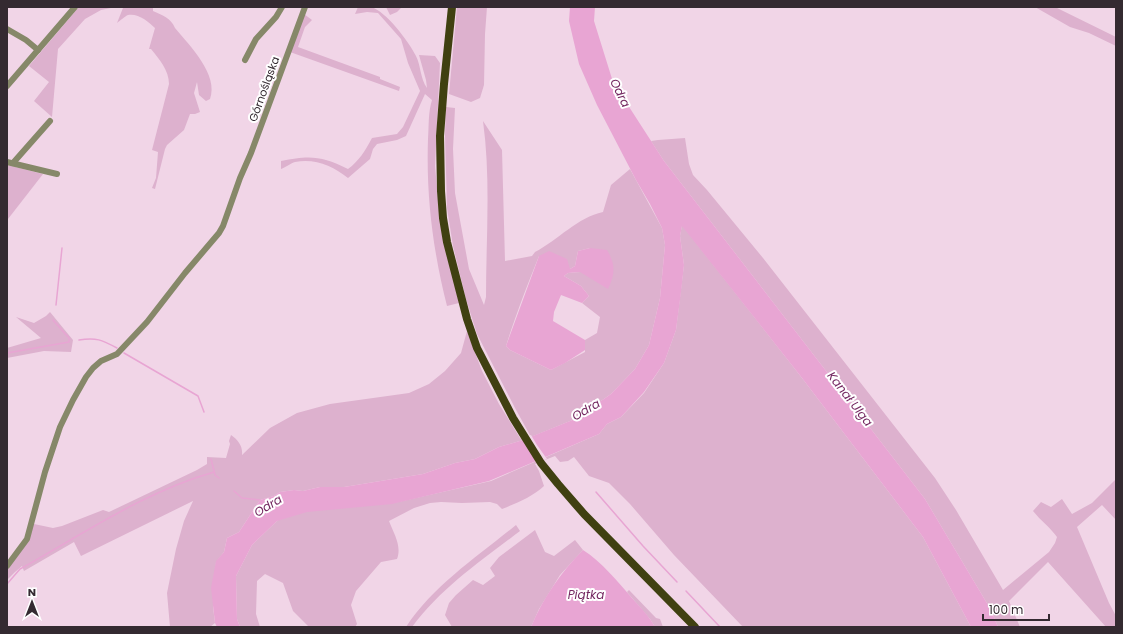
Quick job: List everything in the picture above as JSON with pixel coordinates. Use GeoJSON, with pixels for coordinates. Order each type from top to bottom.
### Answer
{"type":"FeatureCollection","features":[{"type":"Feature","properties":{"kind":"main road"},"geometry":{"type":"LineString","coordinates":[[452,7],[440,136],[443,218],[447,242],[462,303],[478,348],[489,373],[513,418],[541,463],[584,514],[696,627]]}},
{"type":"Feature","properties":{"kind":"street"},"geometry":{"type":"LineString","coordinates":[[7,86],[75,7]]}},
{"type":"Feature","properties":{"kind":"street"},"geometry":{"type":"LineString","coordinates":[[245,60],[256,39],[282,7]]}},
{"type":"Feature","properties":{"kind":"street","name":"Górnośląska"},"geometry":{"type":"LineString","coordinates":[[7,566],[27,539],[58,434],[73,400],[86,377],[101,361],[117,354],[143,326],[219,233],[227,218],[240,178],[251,154],[305,7]]}},
{"type":"Feature","properties":{"kind":"street"},"geometry":{"type":"LineString","coordinates":[[7,28],[38,50]]}},
{"type":"Feature","properties":{"kind":"street"},"geometry":{"type":"LineString","coordinates":[[10,162],[50,121]]}},
{"type":"Feature","properties":{"kind":"street"},"geometry":{"type":"LineString","coordinates":[[10,162],[58,174]]}},
{"type":"Feature","properties":{"kind":"shaded area"},"geometry":{"type":"Polygon","coordinates":[[[79,7],[153,7],[153,11],[166,17],[171,22],[202,61],[207,71],[212,90],[210,99],[206,101],[199,95],[197,82],[194,93],[200,112],[190,114],[184,130],[167,145],[155,189],[152,188],[156,178],[158,152],[152,150],[169,79],[163,65],[151,49],[149,49],[155,28],[146,21],[136,15],[128,15],[117,23],[123,8],[101,10],[85,19],[58,49],[52,117],[34,101],[49,82],[29,66],[79,7]]]}},
{"type":"Feature","properties":{"kind":"shaded area"},"geometry":{"type":"Polygon","coordinates":[[[358,7],[371,7],[377,10],[383,14],[396,28],[416,56],[427,88],[419,55],[435,56],[440,63],[435,166],[440,221],[459,303],[447,306],[434,244],[428,181],[429,120],[432,100],[425,94],[406,136],[397,140],[377,144],[373,149],[370,159],[348,178],[330,167],[310,161],[295,162],[281,169],[281,161],[308,157],[331,161],[348,169],[362,155],[372,138],[397,134],[403,127],[420,91],[408,63],[401,39],[378,13],[367,12],[355,14],[358,7]]]}},
{"type":"Feature","properties":{"kind":"shaded area"},"geometry":{"type":"Polygon","coordinates":[[[386,7],[402,7],[397,12],[390,15],[386,7]]]}},
{"type":"Feature","properties":{"kind":"shaded area"},"geometry":{"type":"Polygon","coordinates":[[[457,7],[487,7],[484,85],[480,98],[471,102],[449,94],[457,7]]]}},
{"type":"Feature","properties":{"kind":"shaded area"},"geometry":{"type":"Polygon","coordinates":[[[1035,7],[1055,7],[1116,37],[1116,46],[1089,33],[1070,27],[1035,7]]]}},
{"type":"Feature","properties":{"kind":"shaded area"},"geometry":{"type":"Polygon","coordinates":[[[304,14],[312,20],[305,27],[298,47],[380,77],[380,79],[400,87],[399,91],[290,52],[304,14]]]}},
{"type":"Feature","properties":{"kind":"shaded area"},"geometry":{"type":"Polygon","coordinates":[[[446,107],[455,108],[453,149],[455,193],[469,269],[484,305],[486,297],[488,209],[487,165],[483,121],[502,150],[505,261],[532,256],[535,252],[585,219],[603,212],[611,185],[630,169],[662,228],[665,245],[660,298],[649,345],[635,369],[611,394],[575,419],[531,437],[477,334],[466,299],[453,246],[447,208],[445,135],[446,107]],[[590,248],[578,251],[575,266],[570,269],[539,256],[506,346],[510,350],[551,370],[585,352],[585,340],[597,333],[600,317],[582,303],[589,296],[581,286],[564,276],[568,273],[580,272],[590,248]]]}},
{"type":"Feature","properties":{"kind":"shaded area"},"geometry":{"type":"Polygon","coordinates":[[[685,138],[689,164],[693,175],[763,258],[935,478],[956,510],[1003,590],[1049,552],[1055,543],[1057,537],[1033,511],[1041,502],[1051,507],[1062,499],[1072,514],[1092,503],[1116,479],[1116,520],[1102,505],[1077,527],[1116,616],[1116,627],[1106,627],[1048,562],[1009,601],[1020,627],[998,627],[991,610],[925,499],[664,161],[651,141],[685,138]]]}},
{"type":"Feature","properties":{"kind":"shaded area"},"geometry":{"type":"Polygon","coordinates":[[[7,165],[43,174],[8,219],[7,218],[7,165]]]}},
{"type":"Feature","properties":{"kind":"shaded area"},"geometry":{"type":"Polygon","coordinates":[[[682,225],[802,378],[923,537],[971,627],[743,627],[674,555],[630,504],[609,483],[589,476],[574,457],[568,461],[560,462],[555,456],[535,464],[544,486],[529,497],[502,509],[497,504],[490,502],[430,503],[414,508],[389,521],[399,549],[397,559],[381,562],[356,591],[351,605],[357,624],[355,627],[309,627],[293,611],[283,583],[265,574],[257,581],[256,614],[260,627],[240,627],[237,619],[236,576],[252,545],[278,520],[308,511],[398,502],[491,481],[599,434],[607,424],[621,417],[644,393],[664,363],[676,330],[684,265],[680,236],[682,225]]]}},
{"type":"Feature","properties":{"kind":"shaded area"},"geometry":{"type":"Polygon","coordinates":[[[50,312],[73,340],[71,352],[44,351],[7,358],[7,348],[41,338],[16,317],[34,323],[50,312]]]}},
{"type":"Feature","properties":{"kind":"shaded area"},"geometry":{"type":"Polygon","coordinates":[[[467,331],[482,371],[499,404],[520,438],[523,440],[499,447],[475,459],[455,463],[423,474],[344,487],[320,487],[303,491],[294,490],[280,492],[274,496],[260,500],[239,532],[227,538],[224,552],[216,562],[213,607],[215,623],[210,627],[170,627],[167,593],[176,549],[184,521],[193,501],[81,556],[74,542],[24,571],[22,566],[7,580],[7,566],[34,524],[53,528],[103,510],[109,512],[197,470],[207,464],[207,457],[226,458],[231,435],[240,444],[242,455],[270,428],[297,413],[330,404],[409,393],[429,384],[445,371],[461,353],[467,331]]]}},
{"type":"Feature","properties":{"kind":"shaded area"},"geometry":{"type":"Polygon","coordinates":[[[516,525],[520,531],[449,587],[436,599],[412,627],[406,627],[417,612],[457,572],[516,525]]]}},
{"type":"Feature","properties":{"kind":"shaded area"},"geometry":{"type":"Polygon","coordinates":[[[535,530],[545,552],[554,556],[575,540],[583,550],[560,575],[539,609],[531,627],[452,627],[445,615],[449,603],[473,580],[483,585],[495,576],[490,568],[499,557],[535,530]]]}},
{"type":"Feature","properties":{"kind":"shaded area"},"geometry":{"type":"Polygon","coordinates":[[[629,590],[656,618],[660,619],[663,627],[655,627],[627,592],[629,590]]]}},
{"type":"Feature","properties":{"kind":"water","name":"Odra"},"geometry":{"type":"Polygon","coordinates":[[[570,7],[595,7],[594,21],[613,82],[664,161],[925,499],[991,610],[998,627],[971,627],[923,537],[802,378],[682,226],[680,236],[684,265],[676,330],[664,363],[644,392],[621,417],[607,424],[599,434],[489,481],[392,504],[307,512],[277,521],[252,545],[236,576],[237,619],[240,627],[217,627],[215,623],[211,588],[216,561],[224,552],[227,538],[239,532],[260,500],[274,496],[280,492],[294,490],[303,491],[320,487],[344,487],[423,474],[455,463],[475,459],[499,447],[523,440],[575,419],[611,394],[635,369],[649,345],[660,298],[665,245],[662,228],[597,105],[579,64],[569,21],[570,7]]]}},
{"type":"Feature","properties":{"kind":"water"},"geometry":{"type":"Polygon","coordinates":[[[590,248],[607,250],[610,255],[614,270],[608,289],[580,272],[568,273],[564,276],[581,286],[589,296],[582,303],[561,295],[554,312],[553,321],[585,340],[585,350],[551,370],[510,350],[506,346],[539,256],[549,251],[567,259],[570,269],[575,266],[578,251],[590,248]]]}},
{"type":"Feature","properties":{"kind":"water","name":"Piątka"},"geometry":{"type":"Polygon","coordinates":[[[583,550],[597,560],[609,572],[650,619],[655,627],[531,627],[553,586],[567,567],[583,550]]]}},
{"type":"Feature","properties":{"kind":"pier"},"geometry":{"type":"Polygon","coordinates":[[[531,435],[547,459],[539,462],[523,438],[531,435]]]}},
{"type":"Feature","properties":{"kind":"waterway"},"geometry":{"type":"LineString","coordinates":[[56,305],[62,248]]}},
{"type":"Feature","properties":{"kind":"waterway"},"geometry":{"type":"LineString","coordinates":[[7,353],[69,342],[69,338],[53,320]]}},
{"type":"Feature","properties":{"kind":"waterway"},"geometry":{"type":"LineString","coordinates":[[79,340],[99,340],[117,348]]}},
{"type":"Feature","properties":{"kind":"waterway"},"geometry":{"type":"LineString","coordinates":[[124,353],[198,396],[204,412]]}},
{"type":"Feature","properties":{"kind":"waterway"},"geometry":{"type":"LineString","coordinates":[[211,459],[215,475],[219,478]]}},
{"type":"Feature","properties":{"kind":"waterway"},"geometry":{"type":"LineString","coordinates":[[7,584],[20,569],[138,502],[188,480],[214,472]]}},
{"type":"Feature","properties":{"kind":"waterway","name":"Odra"},"geometry":{"type":"LineString","coordinates":[[234,491],[242,498],[260,500]]}},
{"type":"Feature","properties":{"kind":"waterway"},"geometry":{"type":"LineString","coordinates":[[596,492],[677,582]]}},
{"type":"Feature","properties":{"kind":"waterway"},"geometry":{"type":"LineString","coordinates":[[686,591],[720,627]]}},
{"type":"Feature","properties":{"kind":"water label","name":"Kanał Ulga"},"geometry":{"type":"Point","coordinates":[850,399]}}]}
